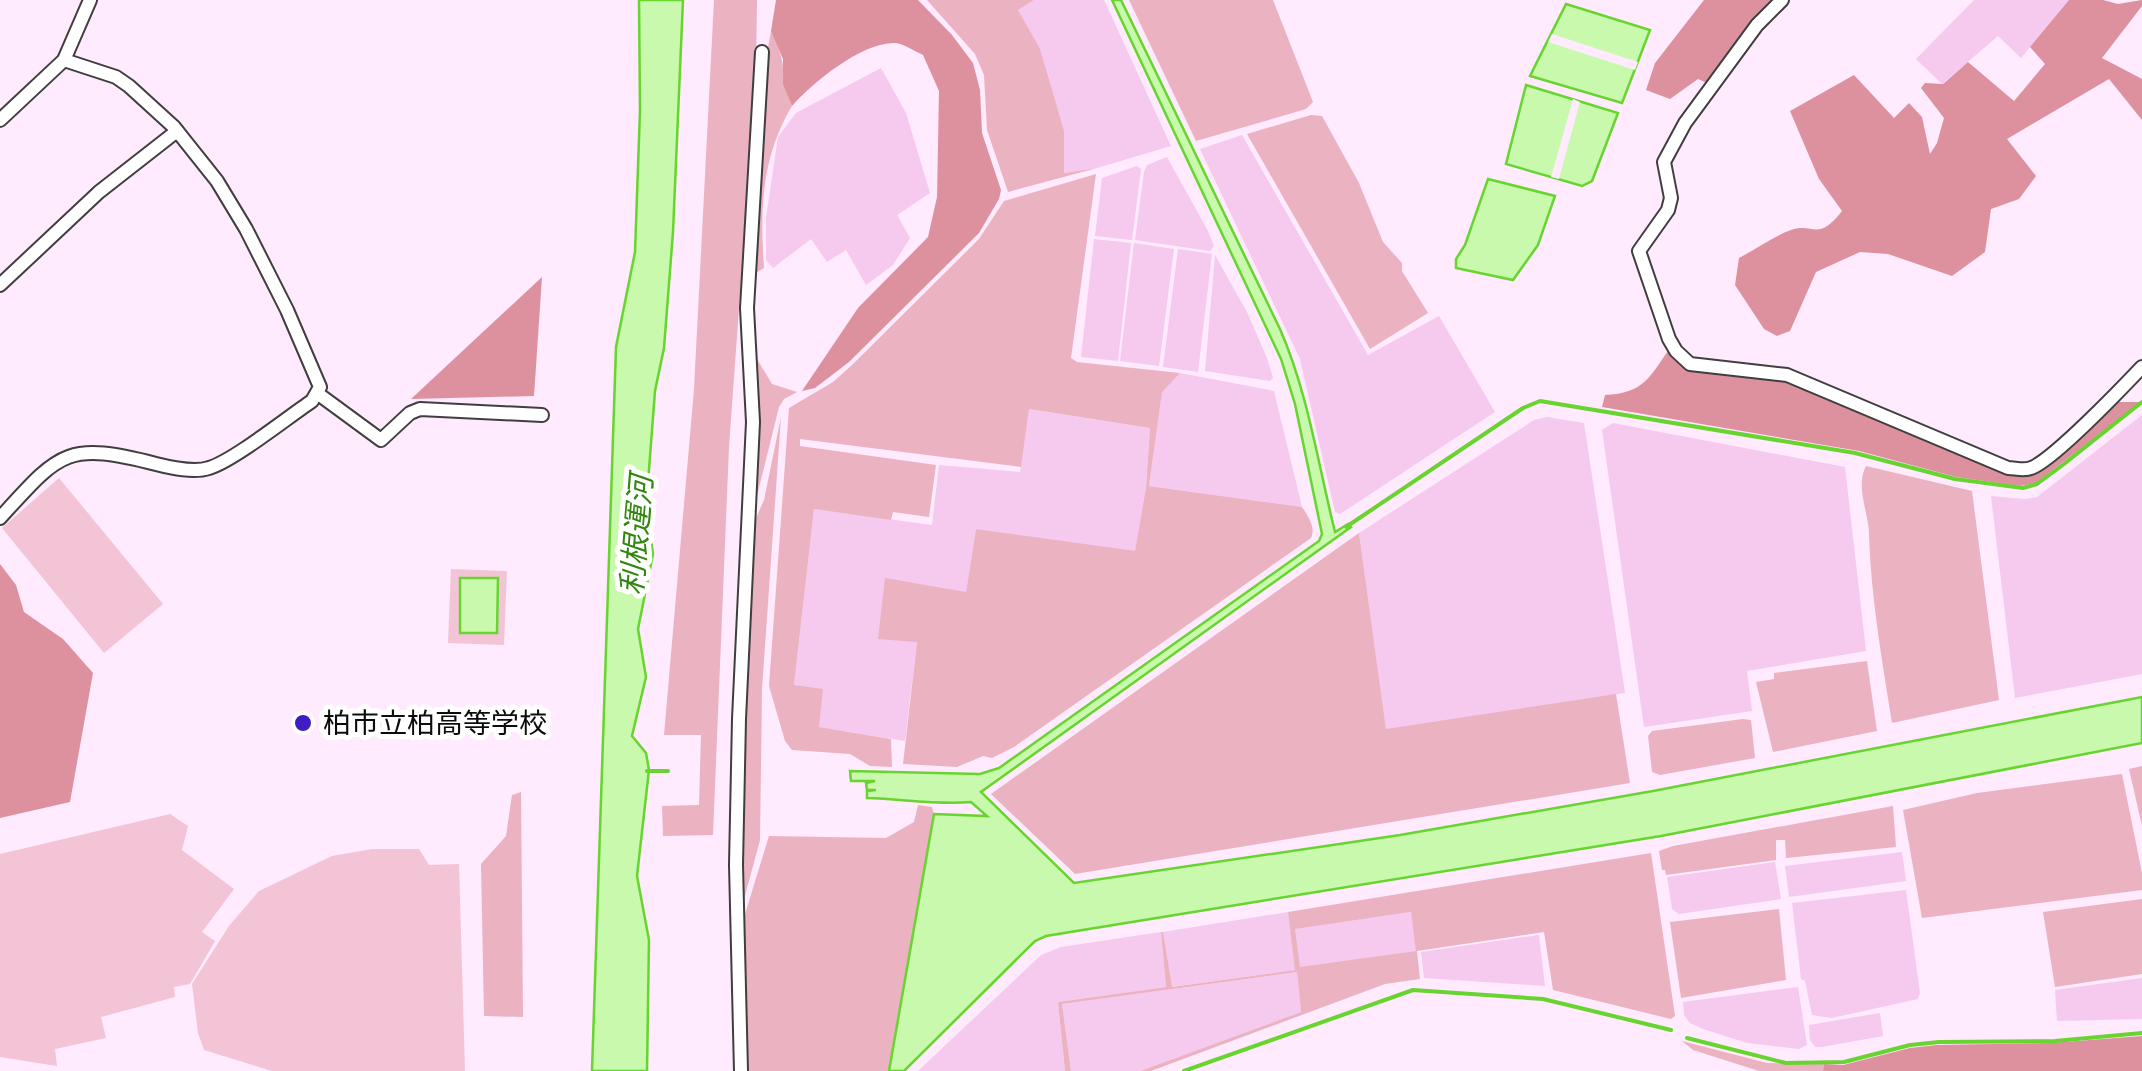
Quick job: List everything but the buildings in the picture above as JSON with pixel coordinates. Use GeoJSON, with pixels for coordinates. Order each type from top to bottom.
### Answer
{"type":"FeatureCollection","features":[{"type":"Feature","properties":{"kind":"street"},"geometry":{"type":"LineString","coordinates":[[0,120],[64,60],[90,0]]}},
{"type":"Feature","properties":{"kind":"street"},"geometry":{"type":"LineString","coordinates":[[1782,0],[1757,26],[1685,123],[1664,162],[1671,198],[1668,210],[1640,251],[1669,338],[1682,359],[1703,368],[1787,375],[2008,468],[2026,470],[2058,448],[2142,367]]}},
{"type":"Feature","properties":{"kind":"street"},"geometry":{"type":"LineString","coordinates":[[740,1071],[738,719],[753,422],[747,308],[762,52]]}},
{"type":"Feature","properties":{"kind":"street"},"geometry":{"type":"LineString","coordinates":[[0,518],[42,472],[67,456],[99,451],[165,467],[209,469],[312,401],[320,387],[246,229],[218,181],[177,131],[116,78],[64,60]]}},
{"type":"Feature","properties":{"kind":"street"},"geometry":{"type":"LineString","coordinates":[[0,285],[100,192],[177,131]]}},
{"type":"Feature","properties":{"kind":"street"},"geometry":{"type":"LineString","coordinates":[[317,393],[381,440],[410,413],[420,409],[542,415]]}},
{"type":"Feature","properties":{"kind":"shaded area"},"geometry":{"type":"Polygon","coordinates":[[[714,0],[757,0],[756,72],[729,447],[713,835],[663,836],[662,806],[699,805],[701,735],[664,735],[694,389],[714,0]]]}},
{"type":"Feature","properties":{"kind":"shaded area"},"geometry":{"type":"Polygon","coordinates":[[[776,0],[918,0],[973,63],[980,90],[982,133],[1001,190],[979,233],[849,362],[815,388],[802,391],[858,308],[928,237],[937,197],[939,91],[923,55],[894,43],[852,57],[792,106],[783,84],[783,59],[771,31],[776,0]]]}},
{"type":"Feature","properties":{"kind":"shaded area"},"geometry":{"type":"Polygon","coordinates":[[[927,0],[1034,0],[1018,10],[1040,49],[1064,131],[1064,173],[1097,168],[1008,192],[987,130],[984,75],[975,54],[927,0]]]}},
{"type":"Feature","properties":{"kind":"shaded area"},"geometry":{"type":"Polygon","coordinates":[[[1034,0],[1104,0],[1171,146],[1097,168],[1064,173],[1018,10],[1034,0]]]}},
{"type":"Feature","properties":{"kind":"shaded area"},"geometry":{"type":"Polygon","coordinates":[[[1129,0],[1273,0],[1313,102],[1306,109],[1196,141],[1129,0]]]}},
{"type":"Feature","properties":{"kind":"shaded area"},"geometry":{"type":"Polygon","coordinates":[[[1704,0],[1775,0],[1709,84],[1698,79],[1670,99],[1646,90],[1655,63],[1704,0]]]}},
{"type":"Feature","properties":{"kind":"shaded area"},"geometry":{"type":"Polygon","coordinates":[[[1974,0],[2069,0],[2021,58],[1998,36],[1942,84],[1916,59],[1974,0]]]}},
{"type":"Feature","properties":{"kind":"shaded area"},"geometry":{"type":"Polygon","coordinates":[[[2069,0],[2118,4],[2142,0],[2142,6],[2102,58],[2142,79],[2142,120],[2109,79],[2007,139],[2036,176],[2019,199],[1991,209],[1985,252],[1952,276],[1888,254],[1860,252],[1816,272],[1790,331],[1777,336],[1764,329],[1735,285],[1739,258],[1791,230],[1821,229],[1842,211],[1819,179],[1790,111],[1854,75],[1894,118],[1909,103],[1922,117],[1930,154],[1944,118],[1921,88],[1925,83],[1943,84],[1968,62],[2014,101],[2045,64],[2030,47],[2069,0]]]}},
{"type":"Feature","properties":{"kind":"shaded area"},"geometry":{"type":"Polygon","coordinates":[[[771,31],[792,106],[768,165],[762,226],[764,268],[754,274],[766,58],[771,31]]]}},
{"type":"Feature","properties":{"kind":"shaded area"},"geometry":{"type":"Polygon","coordinates":[[[881,68],[906,113],[930,193],[897,215],[910,238],[893,265],[866,285],[846,250],[827,262],[811,239],[773,268],[766,260],[766,218],[778,137],[796,113],[881,68]]]}},
{"type":"Feature","properties":{"kind":"shaded area"},"geometry":{"type":"Polygon","coordinates":[[[1311,115],[1322,116],[1359,183],[1383,242],[1402,263],[1402,271],[1428,313],[1370,349],[1247,134],[1311,115]]]}},
{"type":"Feature","properties":{"kind":"shaded area"},"geometry":{"type":"Polygon","coordinates":[[[1242,135],[1368,355],[1439,316],[1495,412],[1340,514],[1335,512],[1300,359],[1200,149],[1242,135]]]}},
{"type":"Feature","properties":{"kind":"shaded area"},"geometry":{"type":"Polygon","coordinates":[[[1167,157],[1208,231],[1214,246],[1210,251],[1135,240],[1144,172],[1147,165],[1167,157]]]}},
{"type":"Feature","properties":{"kind":"shaded area"},"geometry":{"type":"Polygon","coordinates":[[[1137,166],[1141,169],[1132,240],[1095,236],[1102,178],[1137,166]]]}},
{"type":"Feature","properties":{"kind":"shaded area"},"geometry":{"type":"Polygon","coordinates":[[[1096,174],[1071,358],[1077,362],[1180,373],[1162,392],[1149,486],[1302,507],[1312,526],[1311,538],[1014,747],[992,758],[983,756],[957,767],[903,764],[917,642],[878,639],[885,578],[966,592],[976,529],[1135,551],[1146,487],[1150,428],[1029,409],[1021,467],[800,439],[800,446],[936,465],[929,517],[893,512],[891,520],[814,509],[794,685],[823,689],[819,727],[891,739],[892,767],[870,766],[850,754],[792,750],[785,741],[769,686],[789,408],[833,382],[852,365],[979,239],[1004,201],[1096,174]]]}},
{"type":"Feature","properties":{"kind":"shaded area"},"geometry":{"type":"Polygon","coordinates":[[[1094,239],[1131,243],[1118,361],[1081,357],[1094,239]]]}},
{"type":"Feature","properties":{"kind":"shaded area"},"geometry":{"type":"Polygon","coordinates":[[[1134,243],[1174,249],[1159,366],[1120,361],[1134,243]]]}},
{"type":"Feature","properties":{"kind":"shaded area"},"geometry":{"type":"Polygon","coordinates":[[[1178,249],[1212,254],[1198,372],[1163,367],[1178,249]]]}},
{"type":"Feature","properties":{"kind":"shaded area"},"geometry":{"type":"Polygon","coordinates":[[[1215,255],[1247,312],[1267,358],[1273,378],[1270,381],[1205,371],[1215,255]]]}},
{"type":"Feature","properties":{"kind":"shaded area"},"geometry":{"type":"Polygon","coordinates":[[[542,277],[534,396],[411,399],[542,277]]]}},
{"type":"Feature","properties":{"kind":"shaded area"},"geometry":{"type":"Polygon","coordinates":[[[1670,348],[1675,356],[1778,377],[2022,474],[2113,402],[2141,402],[2036,483],[2020,486],[1956,477],[1859,451],[1602,407],[1605,395],[1629,391],[1644,382],[1670,348]]]}},
{"type":"Feature","properties":{"kind":"shaded area"},"geometry":{"type":"Polygon","coordinates":[[[757,359],[772,384],[797,392],[779,407],[753,512],[758,436],[757,359]]]}},
{"type":"Feature","properties":{"kind":"shaded area"},"geometry":{"type":"Polygon","coordinates":[[[1180,373],[1274,391],[1302,507],[1149,486],[1162,391],[1180,373]]]}},
{"type":"Feature","properties":{"kind":"shaded area"},"geometry":{"type":"Polygon","coordinates":[[[1029,409],[1150,428],[1135,552],[976,529],[966,592],[917,641],[905,741],[818,727],[794,685],[814,509],[932,525],[939,465],[1020,472],[1029,409]]]}},
{"type":"Feature","properties":{"kind":"shaded area"},"geometry":{"type":"Polygon","coordinates":[[[2142,415],[2142,674],[2015,698],[1991,496],[2037,497],[2142,415]]]}},
{"type":"Feature","properties":{"kind":"shaded area"},"geometry":{"type":"Polygon","coordinates":[[[781,417],[762,689],[760,840],[743,903],[739,867],[743,713],[753,525],[764,500],[781,417]]]}},
{"type":"Feature","properties":{"kind":"shaded area"},"geometry":{"type":"Polygon","coordinates":[[[1547,417],[1584,423],[1625,693],[1386,730],[1359,533],[1534,420],[1547,417]]]}},
{"type":"Feature","properties":{"kind":"shaded area"},"geometry":{"type":"Polygon","coordinates":[[[1613,423],[1845,467],[1866,651],[1747,671],[1752,711],[1644,727],[1602,430],[1613,423]]]}},
{"type":"Feature","properties":{"kind":"shaded area"},"geometry":{"type":"Polygon","coordinates":[[[1866,466],[1972,491],[1999,700],[1892,723],[1862,491],[1866,466]]]}},
{"type":"Feature","properties":{"kind":"shaded area"},"geometry":{"type":"Polygon","coordinates":[[[59,478],[163,604],[104,653],[2,528],[59,478]]]}},
{"type":"Feature","properties":{"kind":"shaded area"},"geometry":{"type":"Polygon","coordinates":[[[1359,533],[1386,729],[1616,694],[1630,783],[1075,874],[991,794],[1359,533]]]}},
{"type":"Feature","properties":{"kind":"shaded area"},"geometry":{"type":"Polygon","coordinates":[[[0,564],[16,585],[24,612],[63,639],[93,673],[70,802],[0,818],[0,564]]]}},
{"type":"Feature","properties":{"kind":"shaded area"},"geometry":{"type":"Polygon","coordinates":[[[451,569],[507,571],[504,645],[448,643],[451,569]]]}},
{"type":"Feature","properties":{"kind":"shaded area"},"geometry":{"type":"Polygon","coordinates":[[[1867,661],[1877,731],[1773,752],[1756,682],[1774,679],[1774,673],[1867,661]]]}},
{"type":"Feature","properties":{"kind":"shaded area"},"geometry":{"type":"Polygon","coordinates":[[[1751,720],[1755,758],[1660,775],[1652,772],[1648,736],[1652,731],[1751,720]]]}},
{"type":"Feature","properties":{"kind":"shaded area"},"geometry":{"type":"Polygon","coordinates":[[[2142,766],[2142,826],[2129,769],[2142,766]]]}},
{"type":"Feature","properties":{"kind":"shaded area"},"geometry":{"type":"Polygon","coordinates":[[[2122,774],[2142,890],[1922,918],[1903,810],[1977,793],[2122,774]]]}},
{"type":"Feature","properties":{"kind":"shaded area"},"geometry":{"type":"Polygon","coordinates":[[[521,792],[523,1017],[484,1016],[481,864],[506,836],[512,795],[521,792]]]}},
{"type":"Feature","properties":{"kind":"shaded area"},"geometry":{"type":"Polygon","coordinates":[[[918,805],[932,807],[934,815],[889,1071],[745,1071],[742,924],[769,836],[886,838],[914,822],[918,805]]]}},
{"type":"Feature","properties":{"kind":"shaded area"},"geometry":{"type":"Polygon","coordinates":[[[1893,806],[1896,847],[1786,858],[1785,840],[1776,840],[1776,860],[1666,875],[1662,870],[1659,851],[1673,846],[1893,806]]]}},
{"type":"Feature","properties":{"kind":"shaded area"},"geometry":{"type":"Polygon","coordinates":[[[170,814],[188,826],[182,850],[234,889],[202,932],[215,941],[190,984],[174,987],[175,997],[101,1017],[106,1038],[55,1049],[57,1066],[0,1057],[0,854],[170,814]]]}},
{"type":"Feature","properties":{"kind":"shaded area"},"geometry":{"type":"Polygon","coordinates":[[[372,849],[419,849],[429,865],[459,864],[465,1071],[272,1071],[204,1050],[192,984],[229,926],[259,891],[332,856],[372,849]]]}},
{"type":"Feature","properties":{"kind":"shaded area"},"geometry":{"type":"Polygon","coordinates":[[[1902,852],[1906,881],[1789,897],[1785,866],[1902,852]]]}},
{"type":"Feature","properties":{"kind":"shaded area"},"geometry":{"type":"Polygon","coordinates":[[[1651,853],[1675,1016],[1671,1019],[1553,990],[1544,932],[1417,951],[1420,979],[1385,984],[1151,1071],[1140,1071],[1301,1012],[1297,972],[1062,1004],[1071,1071],[1065,1071],[1058,1002],[1166,987],[1161,932],[1172,987],[1295,970],[1288,912],[1651,853]],[[1411,912],[1295,929],[1300,967],[1416,951],[1411,912]]]}},
{"type":"Feature","properties":{"kind":"shaded area"},"geometry":{"type":"Polygon","coordinates":[[[1775,862],[1781,899],[1679,914],[1672,909],[1667,877],[1775,862]]]}},
{"type":"Feature","properties":{"kind":"shaded area"},"geometry":{"type":"Polygon","coordinates":[[[1906,890],[1918,999],[1832,1018],[1812,1015],[1805,981],[1801,979],[1792,903],[1906,890]]]}},
{"type":"Feature","properties":{"kind":"shaded area"},"geometry":{"type":"Polygon","coordinates":[[[2142,899],[2142,974],[2055,987],[2043,912],[2142,899]]]}},
{"type":"Feature","properties":{"kind":"shaded area"},"geometry":{"type":"Polygon","coordinates":[[[1779,909],[1786,980],[1681,998],[1670,922],[1779,909]]]}},
{"type":"Feature","properties":{"kind":"shaded area"},"geometry":{"type":"Polygon","coordinates":[[[1288,912],[1296,970],[1171,987],[1163,932],[1288,912]]]}},
{"type":"Feature","properties":{"kind":"shaded area"},"geometry":{"type":"Polygon","coordinates":[[[1411,912],[1417,951],[1300,968],[1294,929],[1411,912]]]}},
{"type":"Feature","properties":{"kind":"shaded area"},"geometry":{"type":"Polygon","coordinates":[[[1161,932],[1166,987],[1058,1002],[1065,1071],[918,1071],[1041,955],[1061,947],[1161,932]]]}},
{"type":"Feature","properties":{"kind":"shaded area"},"geometry":{"type":"Polygon","coordinates":[[[1539,935],[1545,986],[1424,978],[1421,952],[1539,935]]]}},
{"type":"Feature","properties":{"kind":"shaded area"},"geometry":{"type":"Polygon","coordinates":[[[1297,972],[1301,1012],[1140,1071],[1071,1071],[1062,1004],[1297,972]]]}},
{"type":"Feature","properties":{"kind":"shaded area"},"geometry":{"type":"Polygon","coordinates":[[[2142,978],[2142,1019],[2057,1021],[2055,990],[2142,978]]]}},
{"type":"Feature","properties":{"kind":"shaded area"},"geometry":{"type":"Polygon","coordinates":[[[1798,987],[1807,1045],[1799,1049],[1747,1043],[1703,1029],[1684,1015],[1683,1002],[1798,987]]]}},
{"type":"Feature","properties":{"kind":"shaded area"},"geometry":{"type":"Polygon","coordinates":[[[1880,1013],[1883,1036],[1822,1047],[1815,1047],[1810,1040],[1809,1025],[1880,1013]]]}},
{"type":"Feature","properties":{"kind":"shaded area"},"geometry":{"type":"Polygon","coordinates":[[[2142,1036],[2142,1071],[1823,1071],[1824,1064],[1843,1065],[1937,1045],[2051,1043],[2142,1036]]]}},
{"type":"Feature","properties":{"kind":"shaded area"},"geometry":{"type":"Polygon","coordinates":[[[1682,1041],[1767,1063],[1824,1064],[1823,1071],[1759,1071],[1693,1050],[1682,1041]]]}},
{"type":"Feature","properties":{"kind":"water","name":"利根運河"},"geometry":{"type":"Polygon","coordinates":[[[639,0],[683,0],[673,232],[646,509],[653,554],[638,629],[646,677],[632,736],[646,753],[649,770],[637,876],[649,940],[647,1071],[592,1071],[616,347],[635,252],[639,0]]]}},
{"type":"Feature","properties":{"kind":"water"},"geometry":{"type":"Polygon","coordinates":[[[1112,0],[1121,0],[1280,329],[1305,403],[1335,532],[1348,524],[1351,527],[981,792],[1074,883],[1400,835],[1653,791],[2142,697],[2142,743],[1661,836],[1046,936],[1035,941],[904,1071],[889,1071],[934,814],[987,816],[971,802],[867,798],[867,791],[876,790],[867,790],[866,783],[875,781],[851,781],[850,771],[980,774],[999,768],[1319,541],[1322,534],[1295,404],[1281,359],[1112,0]]]}},
{"type":"Feature","properties":{"kind":"water"},"geometry":{"type":"Polygon","coordinates":[[[1566,4],[1650,30],[1622,103],[1530,76],[1566,4]]]}},
{"type":"Feature","properties":{"kind":"water"},"geometry":{"type":"Polygon","coordinates":[[[1526,85],[1618,113],[1592,181],[1582,186],[1506,164],[1526,85]]]}},
{"type":"Feature","properties":{"kind":"water"},"geometry":{"type":"Polygon","coordinates":[[[1488,179],[1555,196],[1538,245],[1513,280],[1456,268],[1456,259],[1465,245],[1488,179]]]}},
{"type":"Feature","properties":{"kind":"water"},"geometry":{"type":"Polygon","coordinates":[[[460,578],[498,578],[497,633],[460,633],[460,578]]]}},
{"type":"Feature","properties":{"kind":"pier"},"geometry":{"type":"Polygon","coordinates":[[[1552,34],[1638,62],[1635,70],[1548,42],[1552,34]]]}},
{"type":"Feature","properties":{"kind":"pier"},"geometry":{"type":"Polygon","coordinates":[[[1573,99],[1580,102],[1559,179],[1551,177],[1573,99]]]}},
{"type":"Feature","properties":{"kind":"waterway"},"geometry":{"type":"LineString","coordinates":[[1346,527],[1523,408],[1540,401],[1855,453],[1955,479],[2023,488],[2037,484],[2142,402]]}},
{"type":"Feature","properties":{"kind":"waterway"},"geometry":{"type":"LineString","coordinates":[[647,771],[668,771]]}},
{"type":"Feature","properties":{"kind":"waterway"},"geometry":{"type":"LineString","coordinates":[[1184,1071],[1413,990],[1543,999],[1671,1030]]}},
{"type":"Feature","properties":{"kind":"waterway"},"geometry":{"type":"LineString","coordinates":[[1687,1038],[1786,1063],[1844,1062],[1910,1045],[1939,1042],[2055,1041],[2142,1033]]}},
{"type":"Feature","properties":{"kind":"place","name":"柏市立柏高等学校"},"geometry":{"type":"Point","coordinates":[303,723]}}]}
